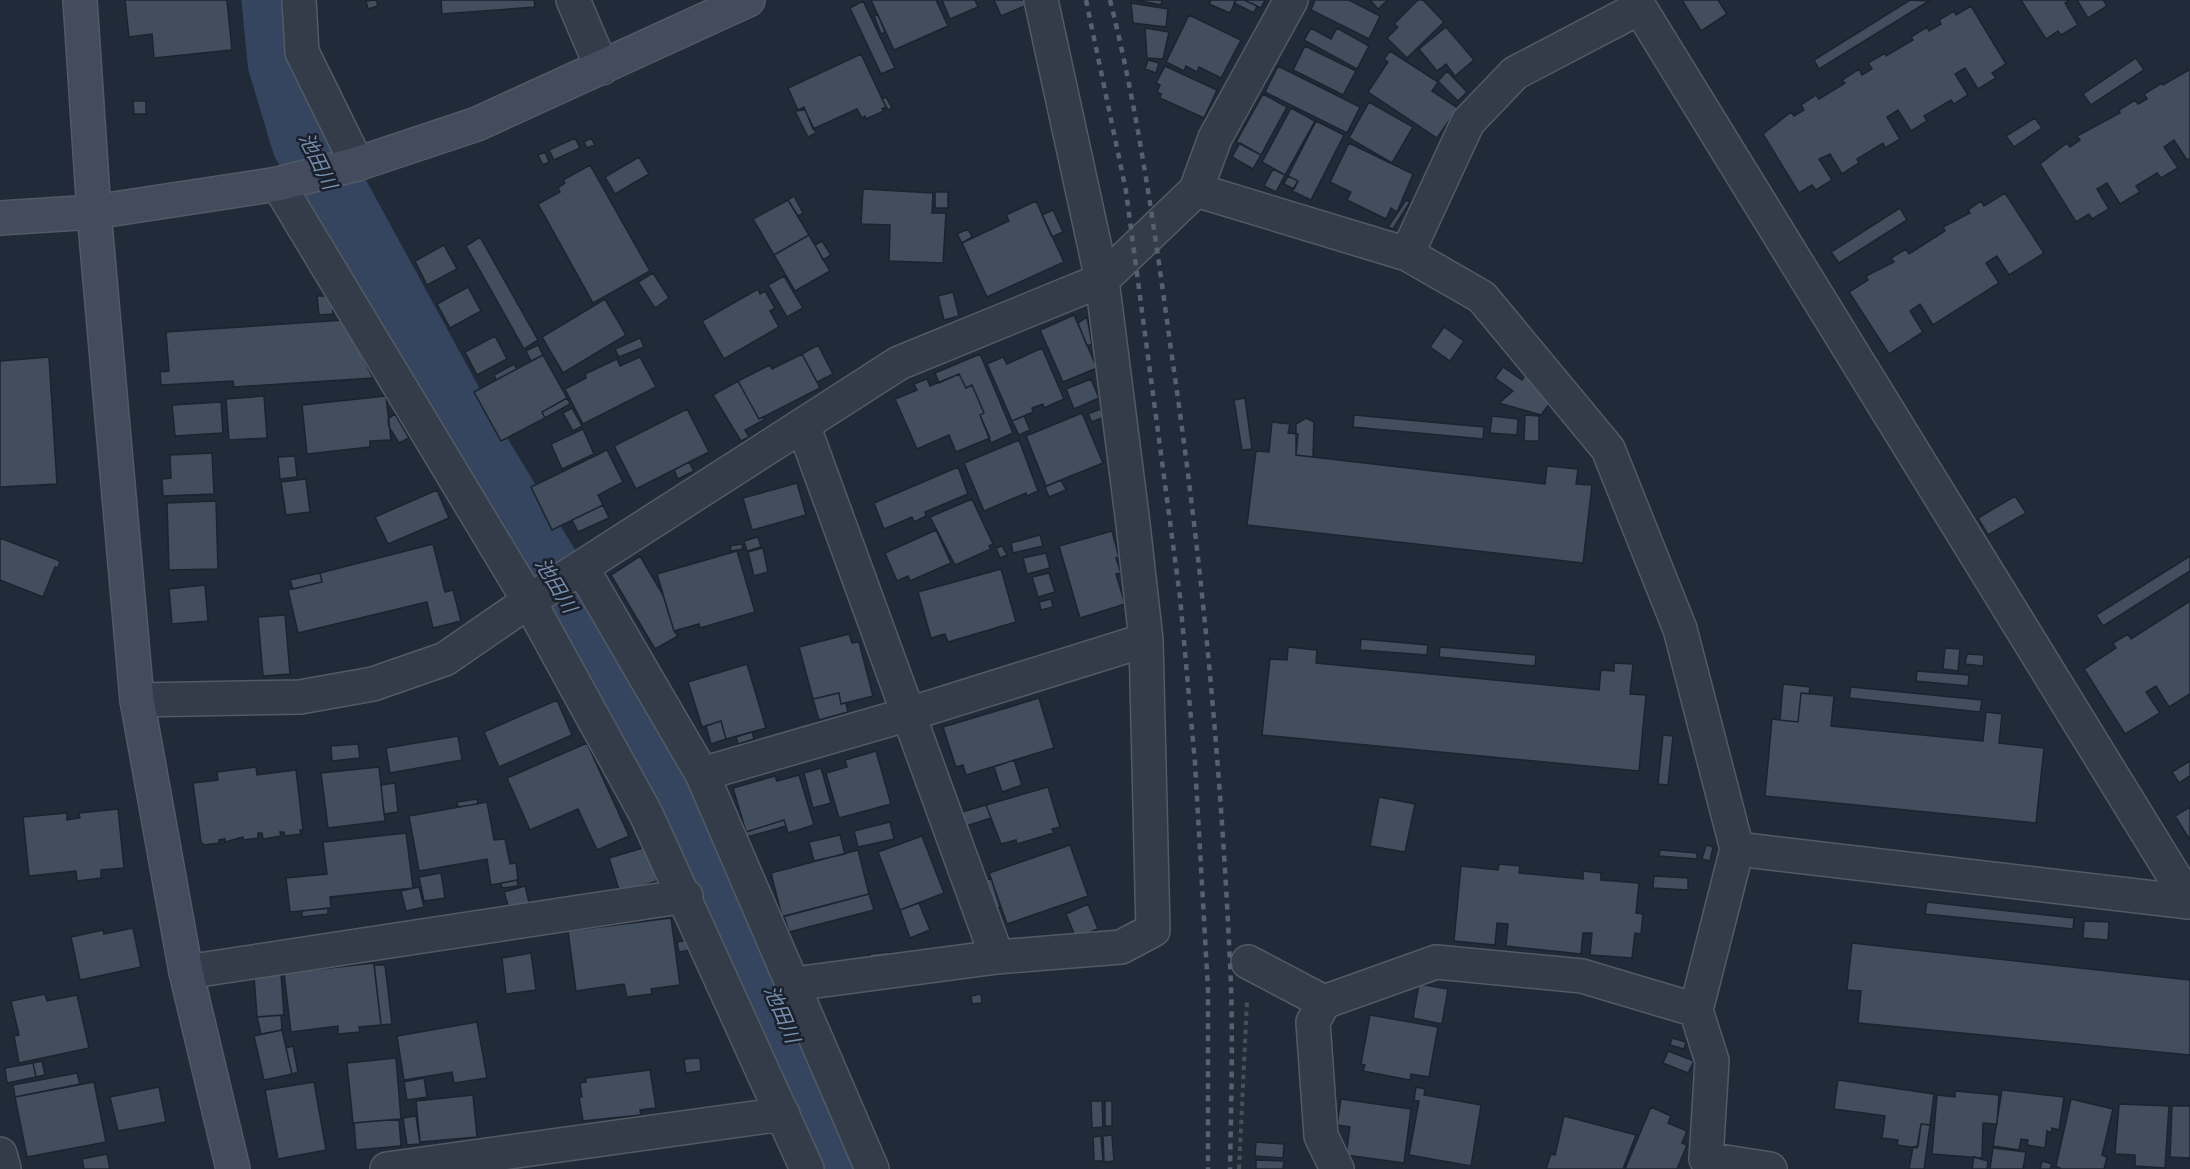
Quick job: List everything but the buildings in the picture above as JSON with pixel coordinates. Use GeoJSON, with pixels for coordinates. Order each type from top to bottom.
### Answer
{"type":"FeatureCollection","features":[{"type":"Feature","properties":{"kind":"street"},"geometry":{"type":"LineString","coordinates":[[80,0],[94,212],[137,700],[186,972],[233,1169]]}},
{"type":"Feature","properties":{"kind":"street"},"geometry":{"type":"LineString","coordinates":[[299,0],[302,52],[356,164]]}},
{"type":"Feature","properties":{"kind":"street"},"geometry":{"type":"LineString","coordinates":[[573,0],[602,68]]}},
{"type":"Feature","properties":{"kind":"street"},"geometry":{"type":"LineString","coordinates":[[0,218],[94,212],[279,183],[356,164],[477,124],[748,0]]}},
{"type":"Feature","properties":{"kind":"street"},"geometry":{"type":"LineString","coordinates":[[794,984],[997,957],[1120,947],[1153,930],[1146,640],[1102,280],[1041,0]]}},
{"type":"Feature","properties":{"kind":"street"},"geometry":{"type":"LineString","coordinates":[[137,700],[300,697],[373,684],[445,659],[530,600],[899,363],[1102,280],[1196,190],[1215,138],[1292,0]]}},
{"type":"Feature","properties":{"kind":"street"},"geometry":{"type":"LineString","coordinates":[[1407,254],[1468,122],[1515,73],[1637,4],[2189,902]]}},
{"type":"Feature","properties":{"kind":"street"},"geometry":{"type":"LineString","coordinates":[[279,183],[530,600],[646,814],[686,896],[807,1169]]}},
{"type":"Feature","properties":{"kind":"street"},"geometry":{"type":"LineString","coordinates":[[1196,190],[1407,254],[1482,297],[1608,449],[1680,629],[1737,849],[1696,1010],[1712,1061],[1706,1159],[1770,1169]]}},
{"type":"Feature","properties":{"kind":"street"},"geometry":{"type":"LineString","coordinates":[[803,425],[997,957]]}},
{"type":"Feature","properties":{"kind":"street"},"geometry":{"type":"LineString","coordinates":[[580,569],[702,774],[872,1169]]}},
{"type":"Feature","properties":{"kind":"street"},"geometry":{"type":"LineString","coordinates":[[702,774],[909,714],[1146,640]]}},
{"type":"Feature","properties":{"kind":"street"},"geometry":{"type":"LineString","coordinates":[[1737,849],[2189,902]]}},
{"type":"Feature","properties":{"kind":"street"},"geometry":{"type":"LineString","coordinates":[[186,972],[686,896]]}},
{"type":"Feature","properties":{"kind":"street"},"geometry":{"type":"LineString","coordinates":[[1248,962],[1324,1002]]}},
{"type":"Feature","properties":{"kind":"street"},"geometry":{"type":"LineString","coordinates":[[1337,1169],[1321,1136],[1320,1125],[1313,1022],[1324,1002],[1436,962],[1582,976],[1696,1010]]}},
{"type":"Feature","properties":{"kind":"street"},"geometry":{"type":"LineString","coordinates":[[387,1169],[783,1114]]}},
{"type":"Feature","properties":{"kind":"street"},"geometry":{"type":"LineString","coordinates":[[0,1154],[4,1169]]}},
{"type":"Feature","properties":{"kind":"path"},"geometry":{"type":"LineString","coordinates":[[1239,1169],[1248,962]]}},
{"type":"Feature","properties":{"kind":"waterway","name":"池田川"},"geometry":{"type":"LineString","coordinates":[[276,0],[282,62],[306,142],[470,443],[673,778],[718,864],[754,956],[848,1169]]}},
{"type":"Feature","properties":{"kind":"railway"},"geometry":{"type":"LineString","coordinates":[[1086,0],[1126,191],[1180,597],[1195,763],[1208,989],[1208,1169]]}},
{"type":"Feature","properties":{"kind":"railway"},"geometry":{"type":"LineString","coordinates":[[1110,0],[1130,87],[1152,218],[1182,429],[1201,587],[1222,826],[1231,986],[1230,1169]]}}]}
